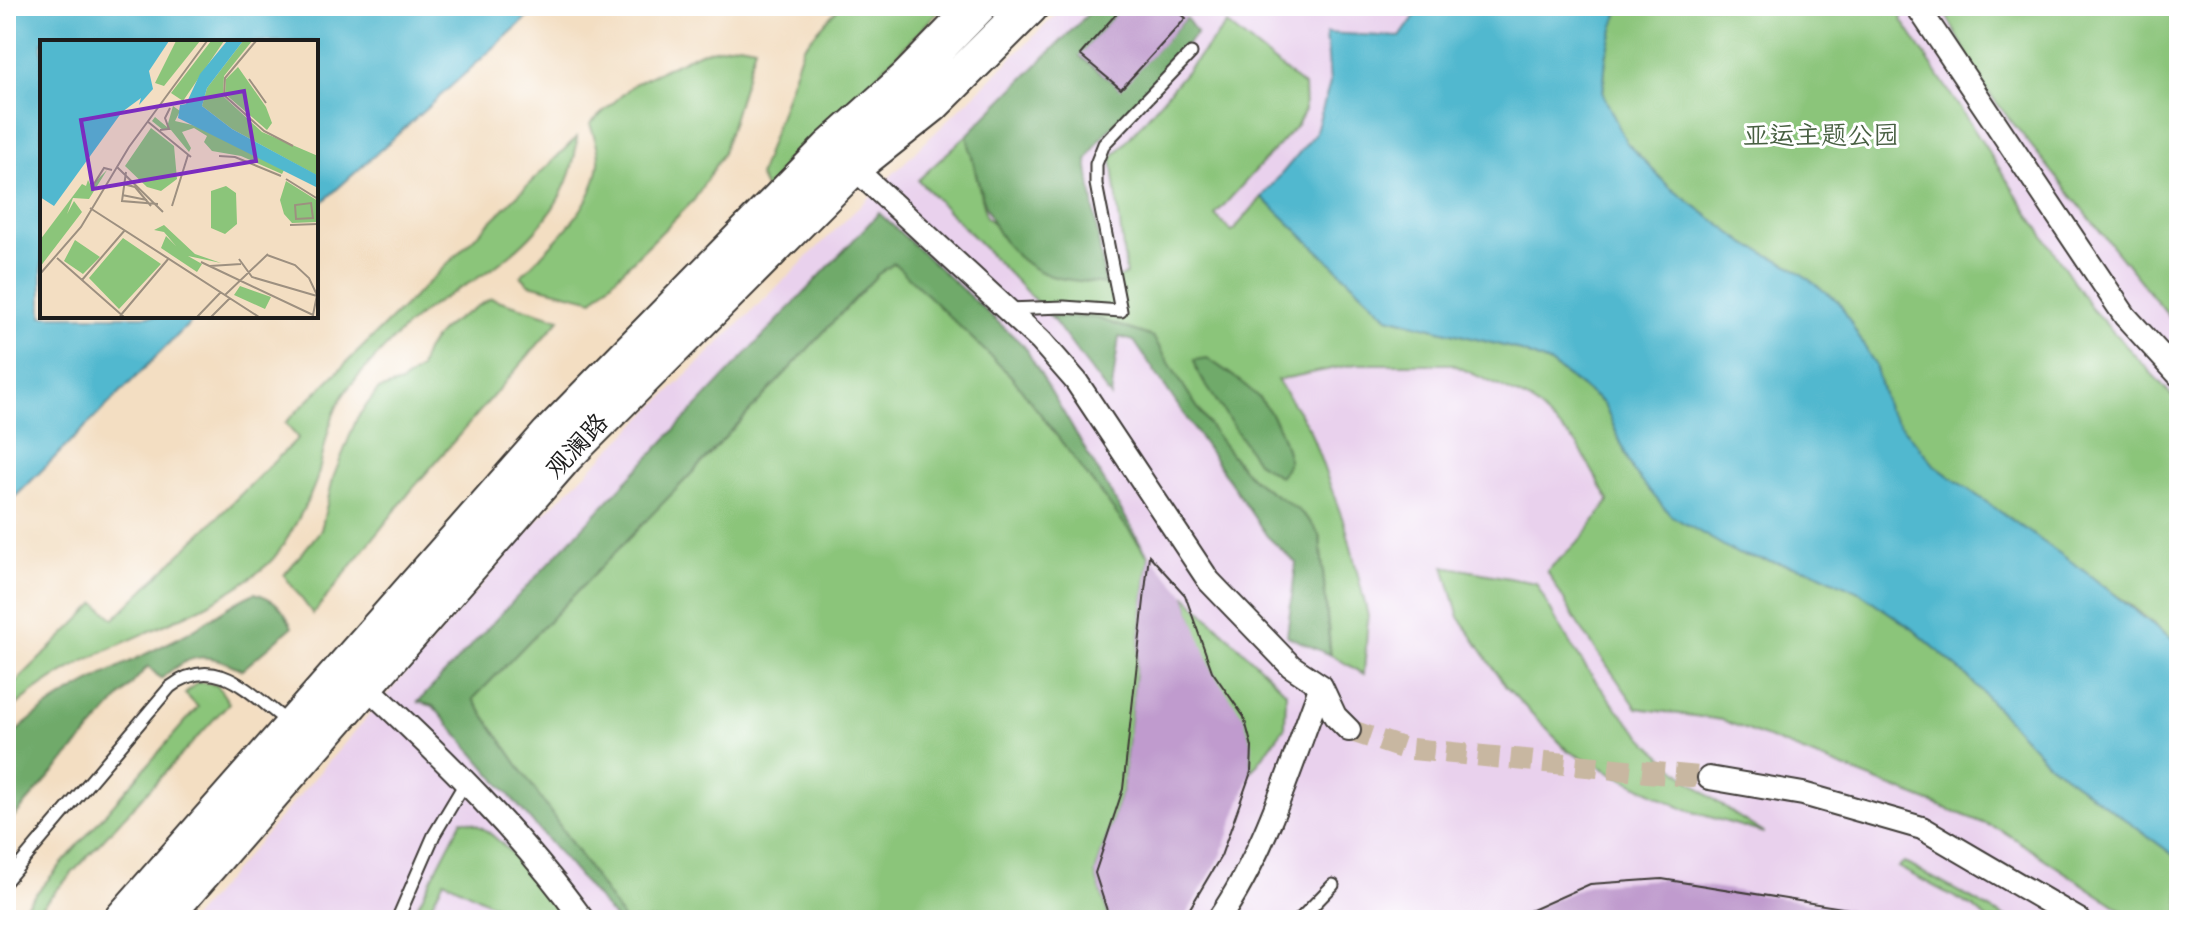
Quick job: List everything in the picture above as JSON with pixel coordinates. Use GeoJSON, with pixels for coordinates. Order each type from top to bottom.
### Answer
{"type":"FeatureCollection","features":[{"type":"Feature","properties":{"kind":"main road","name":"观澜路"},"geometry":{"type":"LineString","coordinates":[[161,920],[565,456],[853,167],[918,92],[978,6]]}},
{"type":"Feature","properties":{"kind":"main road","name":"观澜路"},"geometry":{"type":"LineString","coordinates":[[122,920],[549,435],[829,149],[918,92],[1030,6]]}},
{"type":"Feature","properties":{"kind":"street"},"geometry":{"type":"LineString","coordinates":[[1917,6],[2125,316],[2179,375]]}},
{"type":"Feature","properties":{"kind":"street"},"geometry":{"type":"LineString","coordinates":[[853,167],[1041,341],[1076,381],[1209,581],[1291,666],[1321,686],[1335,716],[1349,730]]}},
{"type":"Feature","properties":{"kind":"street"},"geometry":{"type":"LineString","coordinates":[[366,686],[465,783],[555,880],[583,920]]}},
{"type":"Feature","properties":{"kind":"street"},"geometry":{"type":"LineString","coordinates":[[1218,920],[1234,898],[1268,824],[1321,686]]}},
{"type":"Feature","properties":{"kind":"street"},"geometry":{"type":"LineString","coordinates":[[1709,778],[1803,794],[1922,828],[2079,920]]}},
{"type":"Feature","properties":{"kind":"lane"},"geometry":{"type":"LineString","coordinates":[[1003,309],[1064,307],[1121,311],[1096,184],[1096,164],[1104,144],[1191,53]]}},
{"type":"Feature","properties":{"kind":"lane"},"geometry":{"type":"LineString","coordinates":[[6,881],[170,687],[187,673],[210,671],[231,679],[292,726]]}},
{"type":"Feature","properties":{"kind":"lane"},"geometry":{"type":"LineString","coordinates":[[397,920],[434,835],[465,783]]}},
{"type":"Feature","properties":{"kind":"lane"},"geometry":{"type":"LineString","coordinates":[[1299,920],[1333,885]]}},
{"type":"Feature","properties":{"kind":"shaded area"},"geometry":{"type":"Polygon","coordinates":[[[1065,6],[2179,6],[2179,920],[191,920],[541,517],[1065,6]]]}},
{"type":"Feature","properties":{"kind":"green space"},"geometry":{"type":"Polygon","coordinates":[[[840,6],[944,6],[766,190],[759,176],[803,47],[840,6]]]}},
{"type":"Feature","properties":{"kind":"green space"},"geometry":{"type":"Polygon","coordinates":[[[1096,6],[1123,6],[1080,56],[1120,88],[1186,18],[1197,33],[1099,140],[1087,161],[1105,284],[1051,276],[1030,266],[1014,252],[991,218],[967,135],[1096,6]]]}},
{"type":"Feature","properties":{"kind":"green space","name":"亚运主题公园"},"geometry":{"type":"Polygon","coordinates":[[[1619,6],[1900,6],[1902,20],[2091,308],[2179,403],[2179,645],[2133,607],[1935,466],[1887,409],[1875,365],[1791,266],[1746,244],[1669,187],[1626,142],[1603,95],[1606,57],[1619,6]]]}},
{"type":"Feature","properties":{"kind":"green space"},"geometry":{"type":"Polygon","coordinates":[[[1941,6],[2179,6],[2179,329],[1987,91],[1941,6]]]}},
{"type":"Feature","properties":{"kind":"green space"},"geometry":{"type":"Polygon","coordinates":[[[1227,24],[1304,86],[1305,110],[1297,125],[1215,215],[1232,232],[1262,197],[1388,317],[1512,348],[1551,364],[1604,404],[1633,471],[1738,554],[1811,570],[1859,592],[1914,630],[1968,677],[2048,763],[2179,859],[2179,920],[2137,920],[2001,830],[1722,720],[1637,708],[1578,624],[1547,571],[1582,538],[1609,501],[1578,445],[1531,401],[1452,364],[1356,364],[1277,380],[1309,428],[1347,531],[1368,616],[1364,674],[1331,655],[1320,537],[1304,515],[1243,469],[1207,421],[1153,337],[1096,318],[1051,317],[918,180],[967,135],[986,217],[1052,276],[1106,284],[1126,274],[1112,158],[1227,24]]]}},
{"type":"Feature","properties":{"kind":"green space"},"geometry":{"type":"Polygon","coordinates":[[[739,44],[755,47],[723,153],[694,200],[593,300],[529,284],[521,276],[570,225],[589,195],[599,162],[590,124],[634,84],[700,52],[739,44]]]}},
{"type":"Feature","properties":{"kind":"green space"},"geometry":{"type":"Polygon","coordinates":[[[577,137],[570,174],[553,207],[530,237],[493,268],[419,316],[346,390],[330,424],[310,495],[289,535],[268,564],[204,606],[67,670],[6,715],[6,692],[96,603],[114,619],[298,438],[285,423],[577,137]]]}},
{"type":"Feature","properties":{"kind":"green space"},"geometry":{"type":"Polygon","coordinates":[[[879,213],[1024,346],[1147,554],[1012,377],[894,263],[877,275],[691,474],[473,699],[624,920],[616,920],[433,706],[418,702],[879,213]]]}},
{"type":"Feature","properties":{"kind":"green space"},"geometry":{"type":"Polygon","coordinates":[[[895,263],[1012,377],[1149,555],[1123,789],[1095,873],[1110,920],[624,920],[473,699],[691,474],[877,275],[895,263]]]}},
{"type":"Feature","properties":{"kind":"green space"},"geometry":{"type":"Polygon","coordinates":[[[491,298],[560,319],[414,487],[313,614],[284,575],[321,530],[333,478],[357,418],[378,390],[401,383],[420,369],[430,344],[446,326],[491,298]]]}},
{"type":"Feature","properties":{"kind":"green space"},"geometry":{"type":"Polygon","coordinates":[[[1051,317],[1096,318],[1153,337],[1207,421],[1243,469],[1313,525],[1320,537],[1330,655],[1287,636],[1296,563],[1267,536],[1134,341],[1119,337],[1111,397],[1051,317]]]}},
{"type":"Feature","properties":{"kind":"green space"},"geometry":{"type":"Polygon","coordinates":[[[1207,358],[1250,389],[1270,412],[1289,461],[1280,477],[1257,462],[1198,373],[1194,360],[1207,358]]]}},
{"type":"Feature","properties":{"kind":"green space"},"geometry":{"type":"Polygon","coordinates":[[[1444,566],[1536,583],[1580,659],[1631,725],[1692,782],[1764,833],[1686,810],[1568,751],[1506,687],[1459,617],[1444,566]]]}},
{"type":"Feature","properties":{"kind":"green space"},"geometry":{"type":"Polygon","coordinates":[[[255,593],[278,605],[292,627],[242,670],[219,660],[200,658],[181,664],[161,679],[148,666],[6,826],[6,742],[24,725],[66,695],[190,632],[255,593]]]}},
{"type":"Feature","properties":{"kind":"green space"},"geometry":{"type":"Polygon","coordinates":[[[1185,595],[1286,692],[1285,727],[1251,772],[1246,728],[1208,663],[1185,595]]]}},
{"type":"Feature","properties":{"kind":"green space"},"geometry":{"type":"Polygon","coordinates":[[[198,682],[217,685],[229,703],[29,920],[13,920],[198,707],[185,694],[198,682]]]}},
{"type":"Feature","properties":{"kind":"green space"},"geometry":{"type":"Polygon","coordinates":[[[462,820],[475,824],[504,846],[533,877],[565,920],[522,920],[444,880],[427,913],[417,907],[462,820]]]}},
{"type":"Feature","properties":{"kind":"green space"},"geometry":{"type":"Polygon","coordinates":[[[1904,862],[2010,920],[1988,920],[1973,907],[1898,867],[1904,862]]]}},
{"type":"Feature","properties":{"kind":"water"},"geometry":{"type":"Polygon","coordinates":[[[6,6],[540,6],[318,206],[318,40],[40,40],[40,318],[195,318],[6,506],[6,6]]]}},
{"type":"Feature","properties":{"kind":"water"},"geometry":{"type":"Polygon","coordinates":[[[1422,6],[1619,6],[1606,57],[1603,94],[1626,142],[1669,187],[1746,244],[1791,266],[1839,302],[1875,365],[1887,409],[1935,466],[2079,567],[2179,645],[2179,859],[2048,763],[1968,677],[1914,630],[1859,592],[1811,570],[1738,554],[1670,515],[1633,471],[1604,404],[1551,364],[1512,348],[1388,317],[1262,197],[1315,134],[1330,83],[1326,33],[1400,37],[1422,6]]]}},
{"type":"Feature","properties":{"kind":"building"},"geometry":{"type":"Polygon","coordinates":[[[1123,6],[1171,6],[1186,18],[1121,89],[1080,55],[1123,6]]]}},
{"type":"Feature","properties":{"kind":"building"},"geometry":{"type":"Polygon","coordinates":[[[1149,555],[1185,595],[1212,671],[1244,717],[1252,747],[1251,772],[1221,856],[1183,920],[1110,920],[1095,873],[1123,789],[1149,555]]]}},
{"type":"Feature","properties":{"kind":"building"},"geometry":{"type":"Polygon","coordinates":[[[1662,879],[1849,909],[1848,920],[1509,920],[1590,884],[1662,879]]]}},
{"type":"Feature","properties":{"kind":"tunnel"},"geometry":{"type":"LineString","coordinates":[[1349,730],[1402,748],[1709,778]]}}]}
